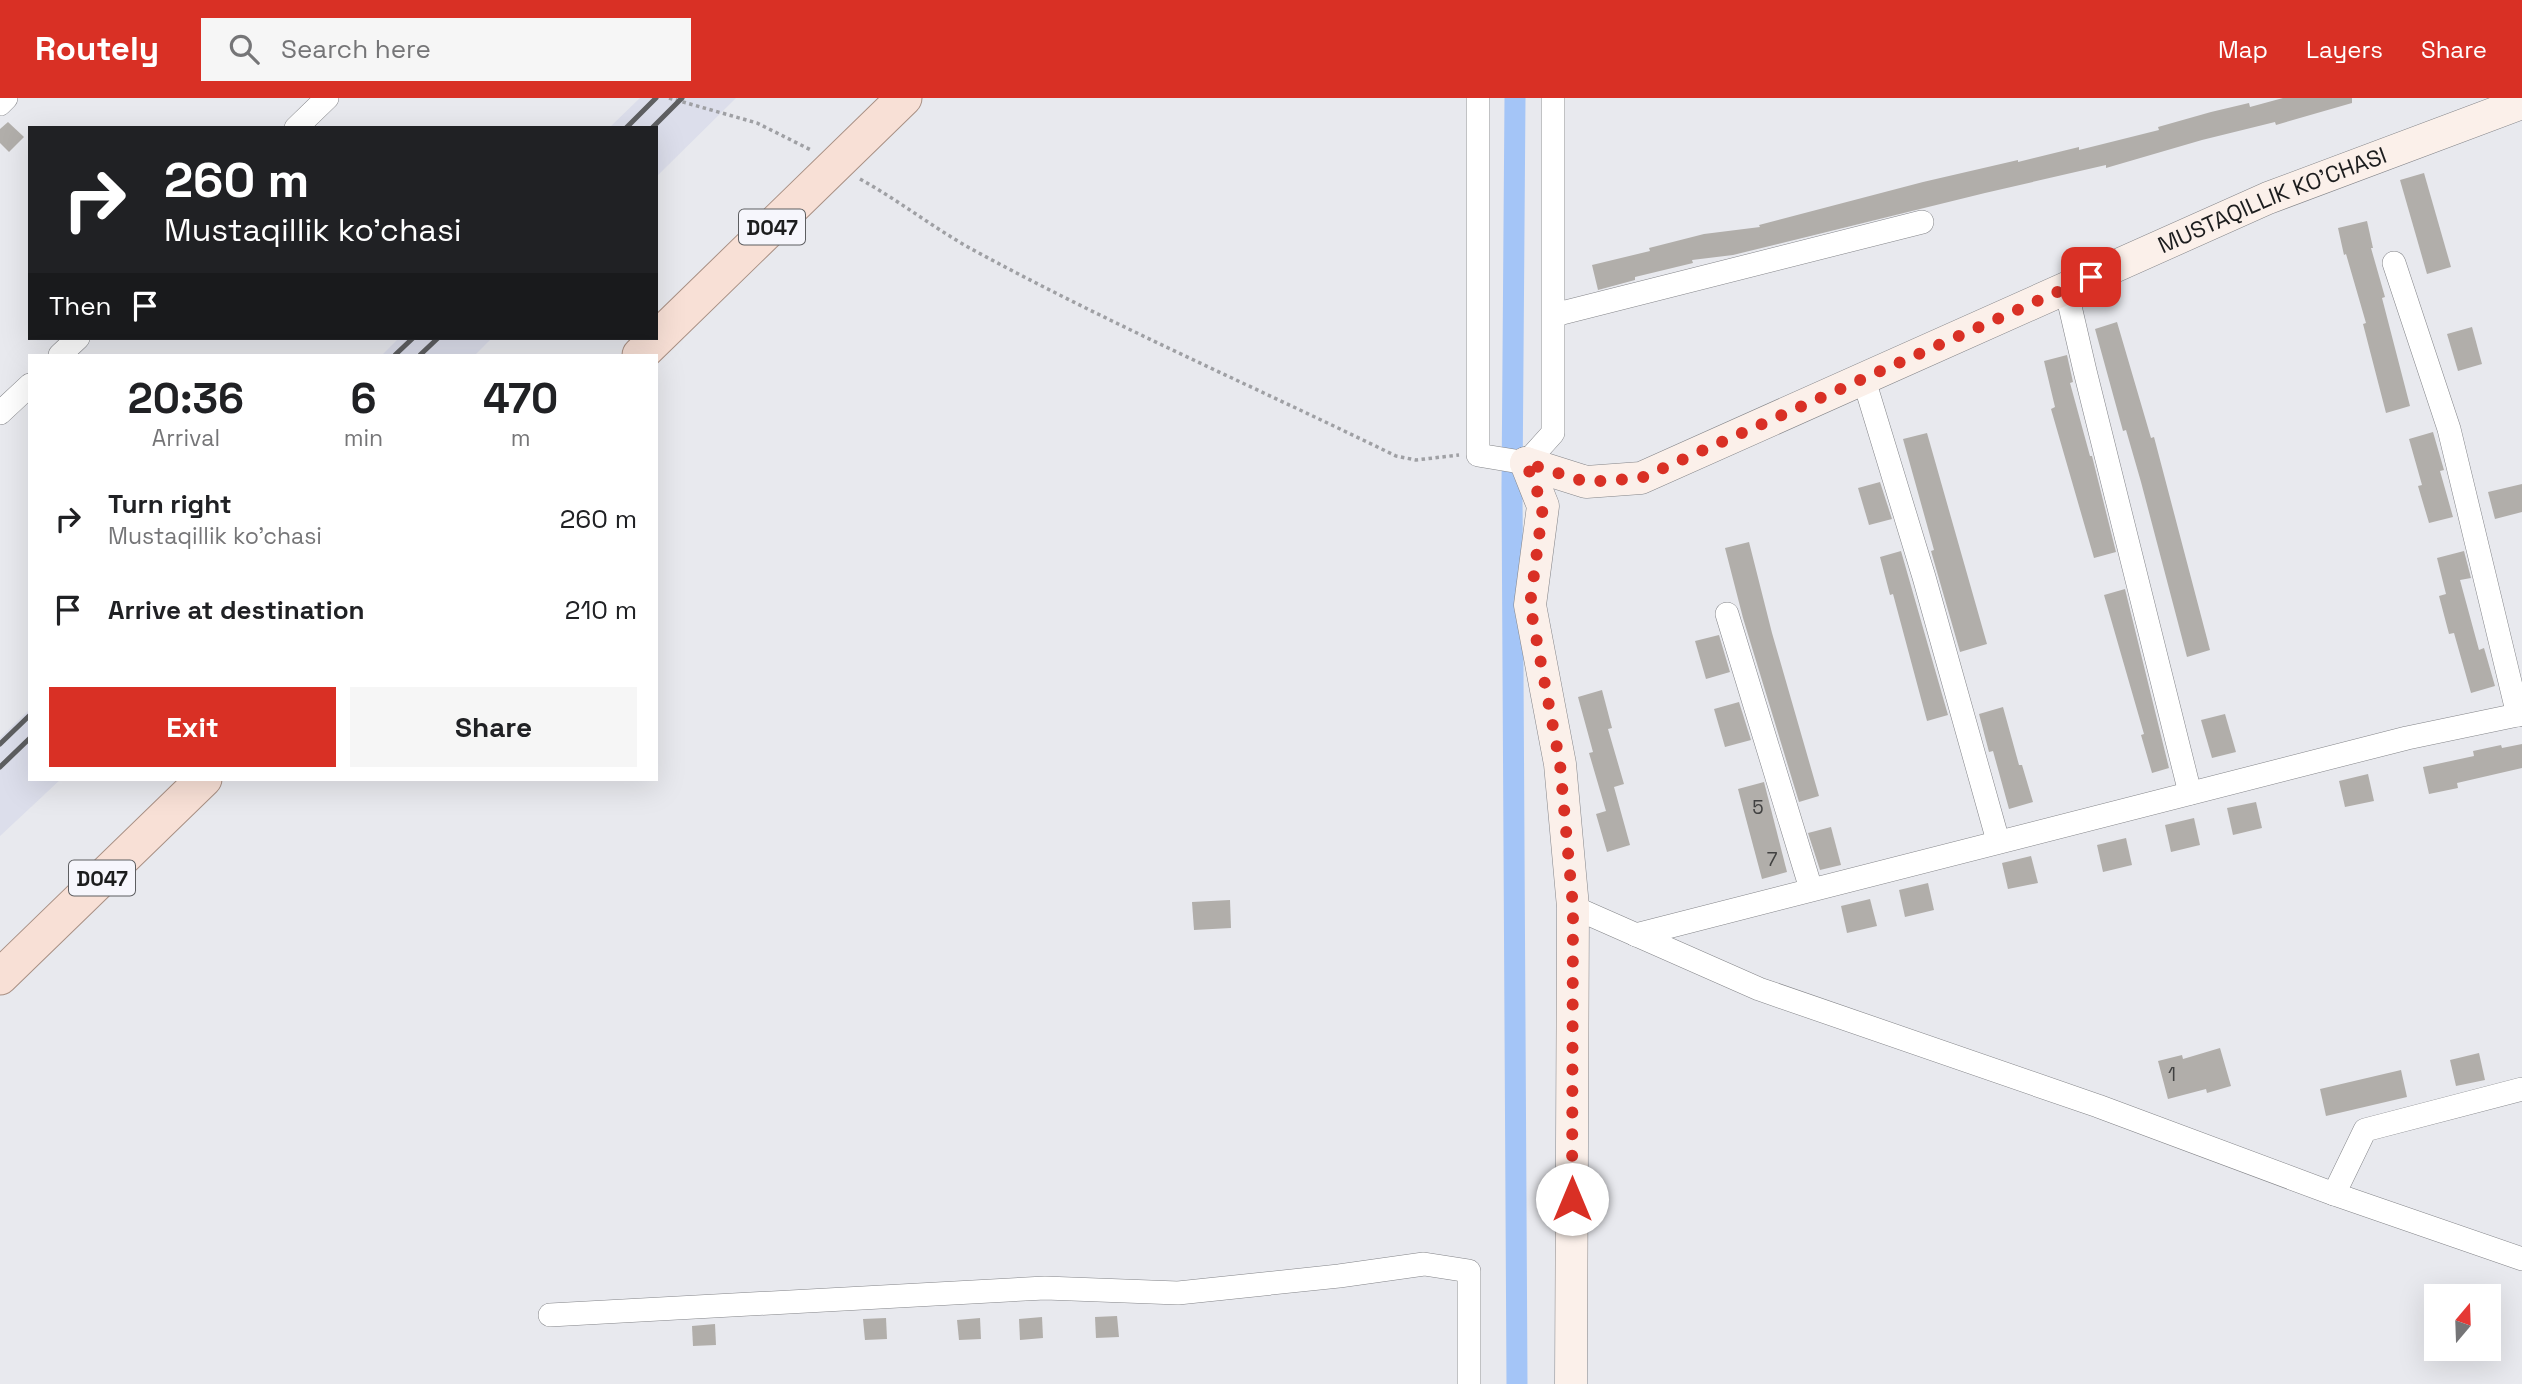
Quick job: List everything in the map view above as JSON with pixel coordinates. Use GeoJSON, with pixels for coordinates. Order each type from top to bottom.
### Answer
{"type":"FeatureCollection","features":[{"type":"Feature","properties":{"kind":"main road","name":"D047"},"geometry":{"type":"LineString","coordinates":[[658,337],[904,98]]}},
{"type":"Feature","properties":{"kind":"main road","name":"D047"},"geometry":{"type":"LineString","coordinates":[[641,354],[655,340]]}},
{"type":"Feature","properties":{"kind":"main road","name":"D047"},"geometry":{"type":"LineString","coordinates":[[0,977],[202,781]]}},
{"type":"Feature","properties":{"kind":"street"},"geometry":{"type":"LineString","coordinates":[[0,104],[6,98]]}},
{"type":"Feature","properties":{"kind":"street"},"geometry":{"type":"LineString","coordinates":[[298,126],[327,98]]}},
{"type":"Feature","properties":{"kind":"street"},"geometry":{"type":"LineString","coordinates":[[1478,98],[1478,455]]}},
{"type":"Feature","properties":{"kind":"street"},"geometry":{"type":"LineString","coordinates":[[1553,98],[1553,433],[1526,463],[1543,506],[1530,605],[1560,764],[1573,907],[1571,1384]]}},
{"type":"Feature","properties":{"kind":"street","name":"MUSTAQILLIK KO'CHASI"},"geometry":{"type":"LineString","coordinates":[[1478,455],[1526,463],[1586,482],[1641,478],[2268,198],[2522,103]]}},
{"type":"Feature","properties":{"kind":"street"},"geometry":{"type":"LineString","coordinates":[[1555,315],[1922,222]]}},
{"type":"Feature","properties":{"kind":"street"},"geometry":{"type":"LineString","coordinates":[[1636,935],[2407,738],[2520,715],[2449,429],[2393,263]]}},
{"type":"Feature","properties":{"kind":"street"},"geometry":{"type":"LineString","coordinates":[[2066,289],[2190,793]]}},
{"type":"Feature","properties":{"kind":"street"},"geometry":{"type":"LineString","coordinates":[[61,354],[76,340]]}},
{"type":"Feature","properties":{"kind":"street"},"geometry":{"type":"LineString","coordinates":[[1864,380],[1924,577],[1998,841]]}},
{"type":"Feature","properties":{"kind":"street"},"geometry":{"type":"LineString","coordinates":[[0,413],[28,387]]}},
{"type":"Feature","properties":{"kind":"street"},"geometry":{"type":"LineString","coordinates":[[1727,614],[1811,890]]}},
{"type":"Feature","properties":{"kind":"street"},"geometry":{"type":"LineString","coordinates":[[1573,907],[1759,989],[2098,1106],[2334,1194],[2522,1259]]}},
{"type":"Feature","properties":{"kind":"street"},"geometry":{"type":"LineString","coordinates":[[2334,1194],[2364,1130],[2522,1089]]}},
{"type":"Feature","properties":{"kind":"street"},"geometry":{"type":"LineString","coordinates":[[550,1315],[1045,1289],[1178,1293],[1424,1264],[1469,1271],[1469,1384]]}},
{"type":"Feature","properties":{"kind":"path"},"geometry":{"type":"LineString","coordinates":[[669,98],[757,123],[803,144],[834,166],[883,192],[974,250],[1059,295],[1140,337],[1396,456],[1416,460],[1478,455]]}},
{"type":"Feature","properties":{"kind":"shaded area"},"geometry":{"type":"Polygon","coordinates":[[[640,98],[736,98],[658,175],[658,126],[611,126],[640,98]]]}},
{"type":"Feature","properties":{"kind":"shaded area"},"geometry":{"type":"Polygon","coordinates":[[[397,340],[490,340],[476,354],[383,354],[397,340]]]}},
{"type":"Feature","properties":{"kind":"shaded area"},"geometry":{"type":"Polygon","coordinates":[[[28,711],[28,781],[59,781],[0,836],[0,738],[28,711]]]}},
{"type":"Feature","properties":{"kind":"building"},"geometry":{"type":"Polygon","coordinates":[[[2283,98],[2352,98],[2352,103],[2276,125],[2275,122],[2202,140],[2106,168],[2106,165],[1985,193],[1733,255],[1692,260],[1693,263],[1635,277],[1635,280],[1598,290],[1592,265],[1650,251],[1649,248],[1704,234],[1760,227],[1759,225],[1923,182],[2079,147],[2079,150],[2159,130],[2158,127],[2211,112],[2249,103],[2250,107],[2283,98]]]}},
{"type":"Feature","properties":{"kind":"building"},"geometry":{"type":"Polygon","coordinates":[[[8,122],[24,137],[9,152],[0,143],[0,129],[8,122]]]}},
{"type":"Feature","properties":{"kind":"building"},"geometry":{"type":"Polygon","coordinates":[[[2424,173],[2451,267],[2427,274],[2400,180],[2424,173]]]}},
{"type":"Feature","properties":{"kind":"building"},"geometry":{"type":"Polygon","coordinates":[[[2367,221],[2371,248],[2385,297],[2382,298],[2410,406],[2386,413],[2363,324],[2366,323],[2338,228],[2367,221]]]}},
{"type":"Feature","properties":{"kind":"building"},"geometry":{"type":"Polygon","coordinates":[[[2117,322],[2151,438],[2154,437],[2210,650],[2187,657],[2141,482],[2126,430],[2123,431],[2095,329],[2117,322]]]}},
{"type":"Feature","properties":{"kind":"building"},"geometry":{"type":"Polygon","coordinates":[[[2472,327],[2482,364],[2458,371],[2447,334],[2472,327]]]}},
{"type":"Feature","properties":{"kind":"building"},"geometry":{"type":"Polygon","coordinates":[[[2067,355],[2073,382],[2070,383],[2116,552],[2094,558],[2051,409],[2055,407],[2044,361],[2067,355]]]}},
{"type":"Feature","properties":{"kind":"building"},"geometry":{"type":"Polygon","coordinates":[[[2433,432],[2444,470],[2440,471],[2453,517],[2429,523],[2418,486],[2422,485],[2409,439],[2433,432]]]}},
{"type":"Feature","properties":{"kind":"building"},"geometry":{"type":"Polygon","coordinates":[[[1927,433],[1987,644],[1960,652],[1903,439],[1927,433]]]}},
{"type":"Feature","properties":{"kind":"building"},"geometry":{"type":"Polygon","coordinates":[[[1880,482],[1892,519],[1869,525],[1858,488],[1880,482]]]}},
{"type":"Feature","properties":{"kind":"building"},"geometry":{"type":"Polygon","coordinates":[[[2522,484],[2522,512],[2495,519],[2488,492],[2522,484]]]}},
{"type":"Feature","properties":{"kind":"building"},"geometry":{"type":"Polygon","coordinates":[[[1749,542],[1819,796],[1799,802],[1743,618],[1725,548],[1749,542]]]}},
{"type":"Feature","properties":{"kind":"building"},"geometry":{"type":"Polygon","coordinates":[[[1901,551],[1948,715],[1927,721],[1893,594],[1890,595],[1880,557],[1901,551]]]}},
{"type":"Feature","properties":{"kind":"building"},"geometry":{"type":"Polygon","coordinates":[[[2464,551],[2471,578],[2460,580],[2479,650],[2484,648],[2495,686],[2471,693],[2454,633],[2449,634],[2439,596],[2446,594],[2437,558],[2464,551]]]}},
{"type":"Feature","properties":{"kind":"building"},"geometry":{"type":"Polygon","coordinates":[[[2125,589],[2169,768],[2152,773],[2141,735],[2144,734],[2104,595],[2125,589]]]}},
{"type":"Feature","properties":{"kind":"building"},"geometry":{"type":"Polygon","coordinates":[[[1719,635],[1730,672],[1706,679],[1695,641],[1719,635]]]}},
{"type":"Feature","properties":{"kind":"building"},"geometry":{"type":"Polygon","coordinates":[[[1602,690],[1612,728],[1608,729],[1624,784],[1614,787],[1630,845],[1607,852],[1596,814],[1606,811],[1589,753],[1593,752],[1578,697],[1602,690]]]}},
{"type":"Feature","properties":{"kind":"building"},"geometry":{"type":"Polygon","coordinates":[[[1739,702],[1751,740],[1725,747],[1714,709],[1739,702]]]}},
{"type":"Feature","properties":{"kind":"building"},"geometry":{"type":"Polygon","coordinates":[[[2003,707],[2019,765],[2022,765],[2033,802],[2009,809],[1993,751],[1989,752],[1979,714],[2003,707]]]}},
{"type":"Feature","properties":{"kind":"building"},"geometry":{"type":"Polygon","coordinates":[[[2225,714],[2236,752],[2212,758],[2201,720],[2225,714]]]}},
{"type":"Feature","properties":{"kind":"building"},"geometry":{"type":"Polygon","coordinates":[[[2522,744],[2522,768],[2457,783],[2458,788],[2429,794],[2423,767],[2474,756],[2473,751],[2522,744]]]}},
{"type":"Feature","properties":{"kind":"building"},"geometry":{"type":"Polygon","coordinates":[[[2368,774],[2374,801],[2345,807],[2339,781],[2368,774]]]}},
{"type":"Feature","properties":{"kind":"building"},"geometry":{"type":"Polygon","coordinates":[[[1764,782],[1787,872],[1762,879],[1738,789],[1764,782]]]}},
{"type":"Feature","properties":{"kind":"building"},"geometry":{"type":"Polygon","coordinates":[[[2256,802],[2262,828],[2233,835],[2227,808],[2256,802]]]}},
{"type":"Feature","properties":{"kind":"building"},"geometry":{"type":"Polygon","coordinates":[[[2194,818],[2200,845],[2171,852],[2165,825],[2194,818]]]}},
{"type":"Feature","properties":{"kind":"building"},"geometry":{"type":"Polygon","coordinates":[[[1831,827],[1841,865],[1820,870],[1808,833],[1831,827]]]}},
{"type":"Feature","properties":{"kind":"building"},"geometry":{"type":"Polygon","coordinates":[[[2126,838],[2132,865],[2103,872],[2097,845],[2126,838]]]}},
{"type":"Feature","properties":{"kind":"building"},"geometry":{"type":"Polygon","coordinates":[[[2031,856],[2038,883],[2008,889],[2002,863],[2031,856]]]}},
{"type":"Feature","properties":{"kind":"building"},"geometry":{"type":"Polygon","coordinates":[[[1928,883],[1934,910],[1905,917],[1899,890],[1928,883]]]}},
{"type":"Feature","properties":{"kind":"building"},"geometry":{"type":"Polygon","coordinates":[[[1870,899],[1877,926],[1847,933],[1841,906],[1870,899]]]}},
{"type":"Feature","properties":{"kind":"building"},"geometry":{"type":"Polygon","coordinates":[[[1230,900],[1231,928],[1194,930],[1192,902],[1230,900]]]}},
{"type":"Feature","properties":{"kind":"building"},"geometry":{"type":"Polygon","coordinates":[[[2220,1048],[2231,1086],[2207,1093],[2206,1089],[2168,1099],[2158,1061],[2182,1055],[2183,1059],[2220,1048]]]}},
{"type":"Feature","properties":{"kind":"building"},"geometry":{"type":"Polygon","coordinates":[[[2479,1053],[2485,1080],[2456,1086],[2450,1060],[2479,1053]]]}},
{"type":"Feature","properties":{"kind":"building"},"geometry":{"type":"Polygon","coordinates":[[[2401,1070],[2407,1097],[2326,1116],[2320,1089],[2401,1070]]]}},
{"type":"Feature","properties":{"kind":"building"},"geometry":{"type":"Polygon","coordinates":[[[1117,1316],[1119,1337],[1096,1338],[1095,1317],[1117,1316]]]}},
{"type":"Feature","properties":{"kind":"building"},"geometry":{"type":"Polygon","coordinates":[[[1042,1317],[1043,1338],[1020,1340],[1019,1319],[1042,1317]]]}},
{"type":"Feature","properties":{"kind":"building"},"geometry":{"type":"Polygon","coordinates":[[[886,1318],[887,1339],[865,1340],[863,1319],[886,1318]]]}},
{"type":"Feature","properties":{"kind":"building"},"geometry":{"type":"Polygon","coordinates":[[[980,1318],[981,1339],[959,1340],[957,1320],[980,1318]]]}},
{"type":"Feature","properties":{"kind":"building"},"geometry":{"type":"Polygon","coordinates":[[[715,1324],[716,1345],[693,1346],[692,1326],[715,1324]]]}},
{"type":"Feature","properties":{"kind":"waterway"},"geometry":{"type":"LineString","coordinates":[[1515,98],[1512,489],[1517,1384]]}},
{"type":"Feature","properties":{"kind":"railway"},"geometry":{"type":"LineString","coordinates":[[628,126],[656,98]]}},
{"type":"Feature","properties":{"kind":"railway"},"geometry":{"type":"LineString","coordinates":[[654,126],[682,98]]}},
{"type":"Feature","properties":{"kind":"railway"},"geometry":{"type":"LineString","coordinates":[[396,354],[411,340]]}},
{"type":"Feature","properties":{"kind":"railway"},"geometry":{"type":"LineString","coordinates":[[421,354],[436,340]]}},
{"type":"Feature","properties":{"kind":"railway"},"geometry":{"type":"LineString","coordinates":[[0,744],[28,717]]}},
{"type":"Feature","properties":{"kind":"railway"},"geometry":{"type":"LineString","coordinates":[[0,767],[28,740]]}},
{"type":"Feature","properties":{"kind":"route"},"geometry":{"type":"LineString","coordinates":[[1572,1199],[1573,907],[1560,764],[1530,605],[1543,506],[1526,463],[1586,482],[1641,478],[2091,277]]}}]}
